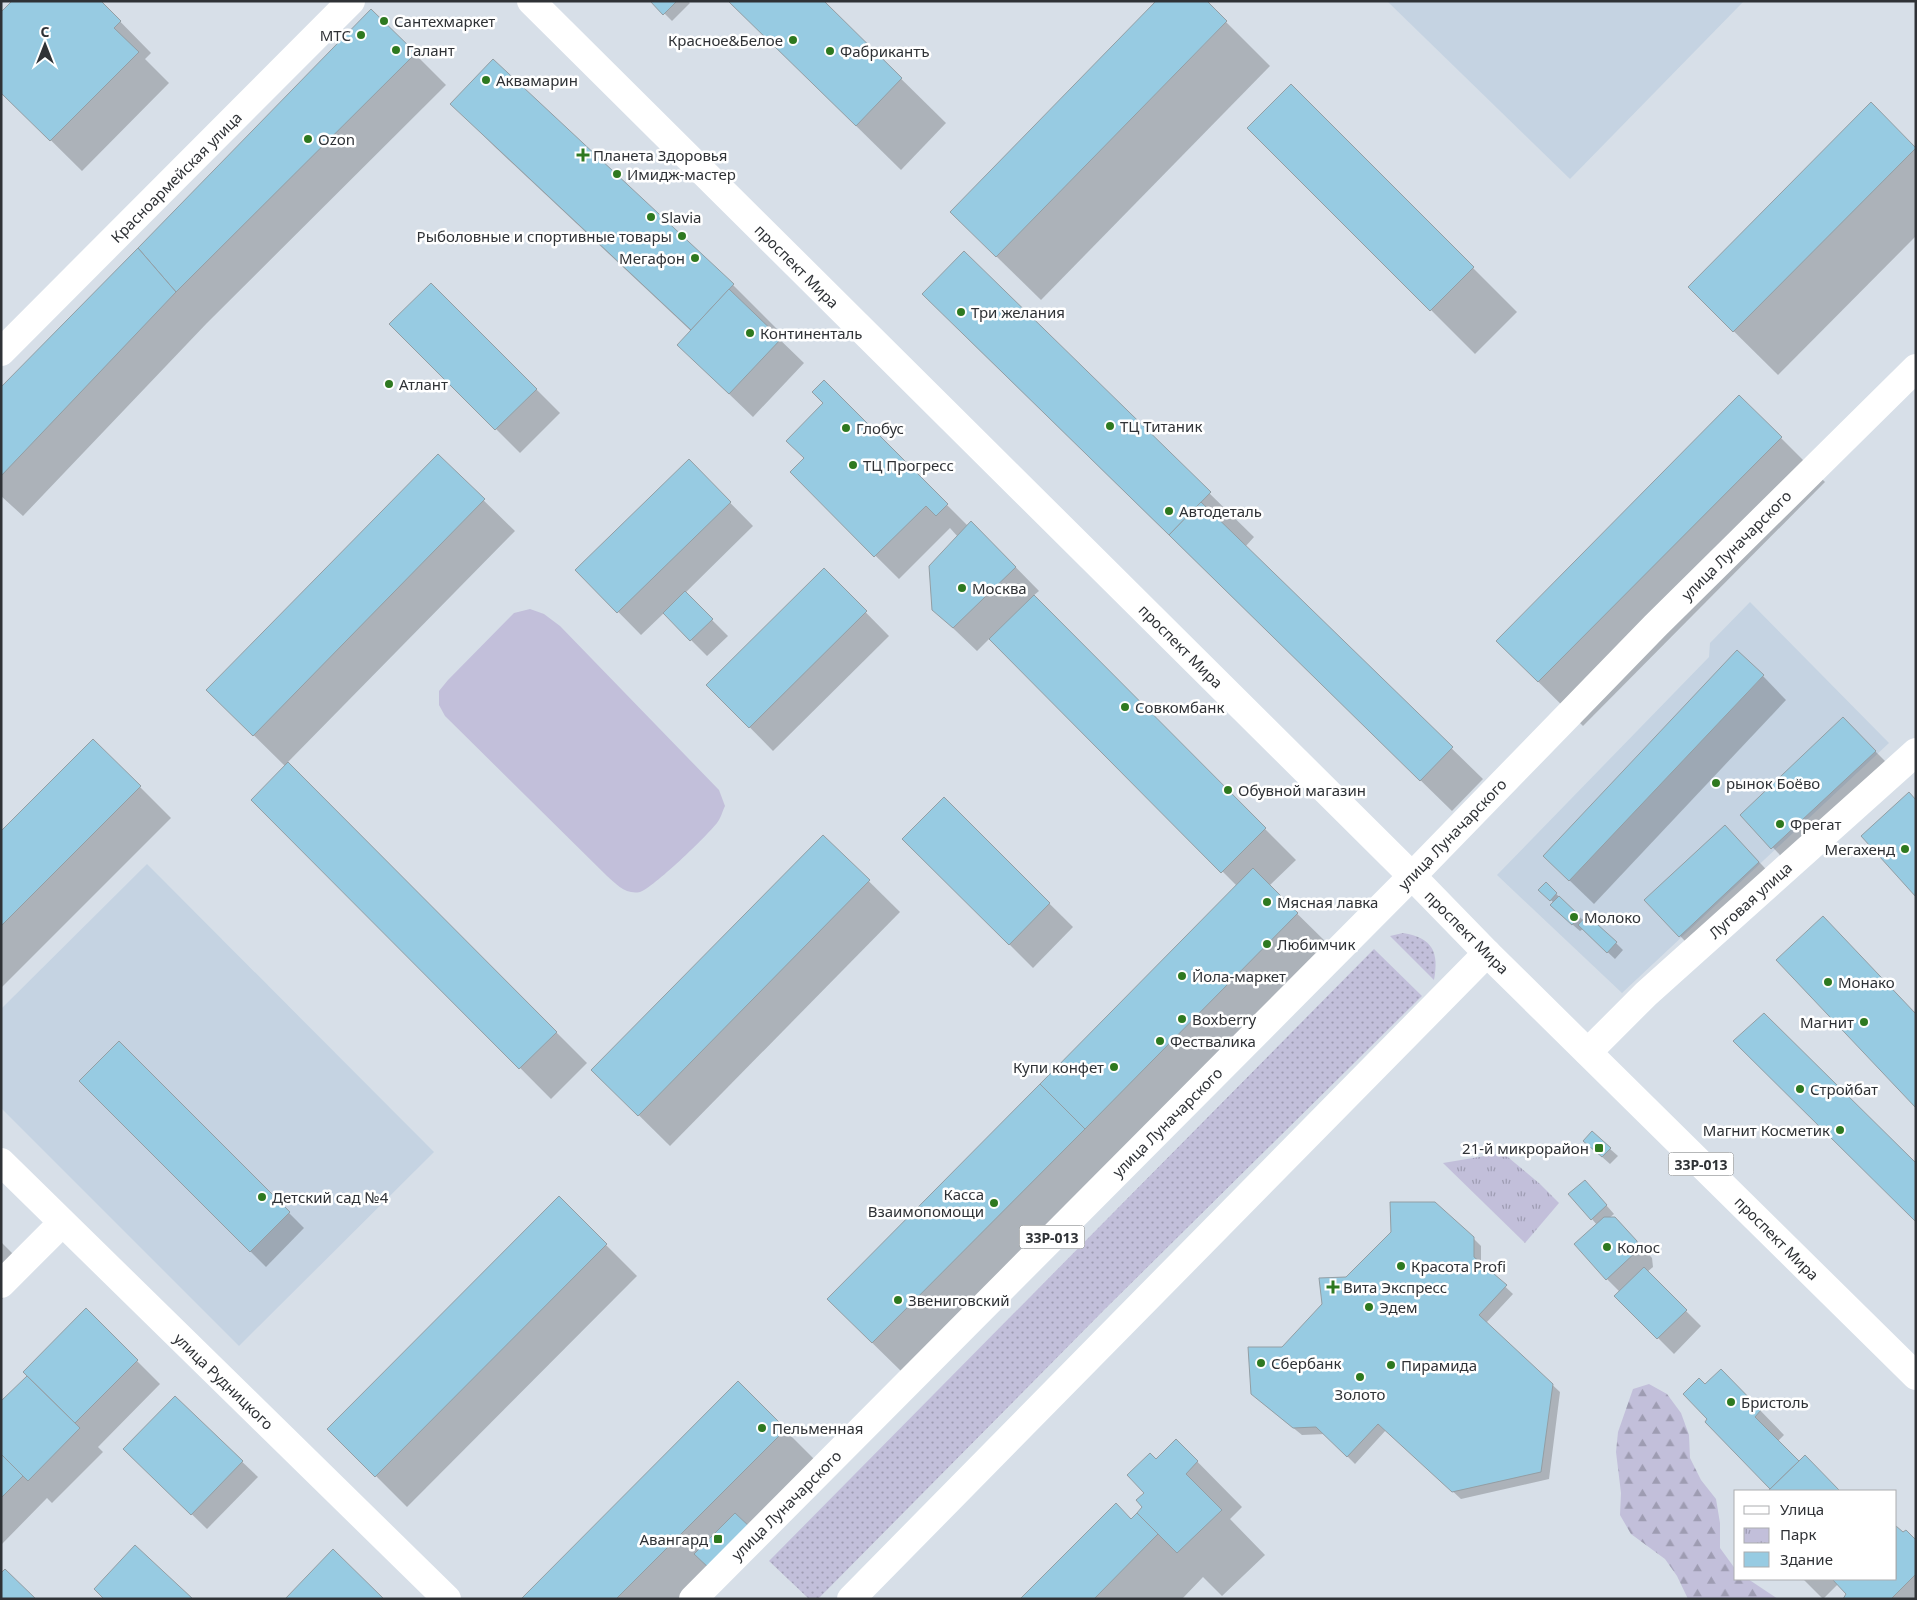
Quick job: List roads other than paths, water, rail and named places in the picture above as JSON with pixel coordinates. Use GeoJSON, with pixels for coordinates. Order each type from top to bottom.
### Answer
{"type":"FeatureCollection","features":[{"type":"Feature","properties":{"kind":"main road","name":"Красноармейская улица"},"geometry":{"type":"LineString","coordinates":[[1,352],[351,1]]}},
{"type":"Feature","properties":{"kind":"main road","name":"проспект Мира"},"geometry":{"type":"LineString","coordinates":[[531,1],[1412,876],[1486,953],[1916,1376]]}},
{"type":"Feature","properties":{"kind":"main road","name":"улица Луначарского"},"geometry":{"type":"LineString","coordinates":[[693,1599],[1412,876],[1656,626],[1916,368]]}},
{"type":"Feature","properties":{"kind":"main road","name":"Луговая улица"},"geometry":{"type":"LineString","coordinates":[[1588,1052],[1646,994],[1916,752]]}},
{"type":"Feature","properties":{"kind":"main road"},"geometry":{"type":"LineString","coordinates":[[851,1599],[1486,953]]}},
{"type":"Feature","properties":{"kind":"main road","name":"улица Рудницкого"},"geometry":{"type":"LineString","coordinates":[[1,1162],[447,1599]]}},
{"type":"Feature","properties":{"kind":"main road"},"geometry":{"type":"LineString","coordinates":[[1,1284],[62,1223]]}},
{"type":"Feature","properties":{"kind":"place","name":"Сантехмаркет"},"geometry":{"type":"Point","coordinates":[384,21]}},
{"type":"Feature","properties":{"kind":"place","name":"МТС"},"geometry":{"type":"Point","coordinates":[361,35]}},
{"type":"Feature","properties":{"kind":"place","name":"Красное&Белое"},"geometry":{"type":"Point","coordinates":[793,40]}},
{"type":"Feature","properties":{"kind":"place","name":"Галант"},"geometry":{"type":"Point","coordinates":[396,50]}},
{"type":"Feature","properties":{"kind":"place","name":"Фабрикантъ"},"geometry":{"type":"Point","coordinates":[830,51]}},
{"type":"Feature","properties":{"kind":"place","name":"Аквамарин"},"geometry":{"type":"Point","coordinates":[486,80]}},
{"type":"Feature","properties":{"kind":"place","name":"Ozon"},"geometry":{"type":"Point","coordinates":[308,139]}},
{"type":"Feature","properties":{"kind":"place","name":"Планета Здоровья"},"geometry":{"type":"Point","coordinates":[583,155]}},
{"type":"Feature","properties":{"kind":"place","name":"Имидж-мастер"},"geometry":{"type":"Point","coordinates":[617,174]}},
{"type":"Feature","properties":{"kind":"place","name":"Slavia"},"geometry":{"type":"Point","coordinates":[651,217]}},
{"type":"Feature","properties":{"kind":"place","name":"Рыболовные и спортивные товары"},"geometry":{"type":"Point","coordinates":[682,236]}},
{"type":"Feature","properties":{"kind":"place","name":"Мегафон"},"geometry":{"type":"Point","coordinates":[695,258]}},
{"type":"Feature","properties":{"kind":"place","name":"Три желания"},"geometry":{"type":"Point","coordinates":[961,312]}},
{"type":"Feature","properties":{"kind":"place","name":"Континенталь"},"geometry":{"type":"Point","coordinates":[750,333]}},
{"type":"Feature","properties":{"kind":"place","name":"Атлант"},"geometry":{"type":"Point","coordinates":[389,384]}},
{"type":"Feature","properties":{"kind":"place","name":"ТЦ Титаник"},"geometry":{"type":"Point","coordinates":[1110,426]}},
{"type":"Feature","properties":{"kind":"place","name":"Глобус"},"geometry":{"type":"Point","coordinates":[846,428]}},
{"type":"Feature","properties":{"kind":"place","name":"ТЦ Прогресс"},"geometry":{"type":"Point","coordinates":[853,465]}},
{"type":"Feature","properties":{"kind":"place","name":"Автодеталь"},"geometry":{"type":"Point","coordinates":[1169,511]}},
{"type":"Feature","properties":{"kind":"place","name":"Москва"},"geometry":{"type":"Point","coordinates":[962,588]}},
{"type":"Feature","properties":{"kind":"place","name":"Совкомбанк"},"geometry":{"type":"Point","coordinates":[1125,707]}},
{"type":"Feature","properties":{"kind":"place","name":"рынок Боёво"},"geometry":{"type":"Point","coordinates":[1716,783]}},
{"type":"Feature","properties":{"kind":"place","name":"Обувной магазин"},"geometry":{"type":"Point","coordinates":[1228,790]}},
{"type":"Feature","properties":{"kind":"place","name":"Фрегат"},"geometry":{"type":"Point","coordinates":[1780,824]}},
{"type":"Feature","properties":{"kind":"place","name":"Мегахенд"},"geometry":{"type":"Point","coordinates":[1905,849]}},
{"type":"Feature","properties":{"kind":"place","name":"Мясная лавка"},"geometry":{"type":"Point","coordinates":[1267,902]}},
{"type":"Feature","properties":{"kind":"place","name":"Молоко"},"geometry":{"type":"Point","coordinates":[1574,917]}},
{"type":"Feature","properties":{"kind":"place","name":"Любимчик"},"geometry":{"type":"Point","coordinates":[1267,944]}},
{"type":"Feature","properties":{"kind":"place","name":"Йола-маркет"},"geometry":{"type":"Point","coordinates":[1182,976]}},
{"type":"Feature","properties":{"kind":"place","name":"Монако"},"geometry":{"type":"Point","coordinates":[1828,982]}},
{"type":"Feature","properties":{"kind":"place","name":"Boxberry"},"geometry":{"type":"Point","coordinates":[1182,1019]}},
{"type":"Feature","properties":{"kind":"place","name":"Магнит"},"geometry":{"type":"Point","coordinates":[1864,1022]}},
{"type":"Feature","properties":{"kind":"place","name":"Фествалика"},"geometry":{"type":"Point","coordinates":[1160,1041]}},
{"type":"Feature","properties":{"kind":"place","name":"Купи конфет"},"geometry":{"type":"Point","coordinates":[1114,1067]}},
{"type":"Feature","properties":{"kind":"place","name":"Стройбат"},"geometry":{"type":"Point","coordinates":[1800,1089]}},
{"type":"Feature","properties":{"kind":"place","name":"Магнит Косметик"},"geometry":{"type":"Point","coordinates":[1840,1130]}},
{"type":"Feature","properties":{"kind":"place","name":"21-й микрорайон"},"geometry":{"type":"Point","coordinates":[1599,1148]}},
{"type":"Feature","properties":{"kind":"place","name":"Детский сад №4"},"geometry":{"type":"Point","coordinates":[262,1197]}},
{"type":"Feature","properties":{"kind":"place","name":"Касса Взаимопомощи"},"geometry":{"type":"Point","coordinates":[994,1203]}},
{"type":"Feature","properties":{"kind":"place","name":"Колос"},"geometry":{"type":"Point","coordinates":[1607,1247]}},
{"type":"Feature","properties":{"kind":"place","name":"Красота Profi"},"geometry":{"type":"Point","coordinates":[1401,1266]}},
{"type":"Feature","properties":{"kind":"place","name":"Вита Экспресс"},"geometry":{"type":"Point","coordinates":[1333,1287]}},
{"type":"Feature","properties":{"kind":"place","name":"Звениговский"},"geometry":{"type":"Point","coordinates":[898,1300]}},
{"type":"Feature","properties":{"kind":"place","name":"Эдем"},"geometry":{"type":"Point","coordinates":[1369,1307]}},
{"type":"Feature","properties":{"kind":"place","name":"Сбербанк"},"geometry":{"type":"Point","coordinates":[1261,1363]}},
{"type":"Feature","properties":{"kind":"place","name":"Пирамида"},"geometry":{"type":"Point","coordinates":[1391,1365]}},
{"type":"Feature","properties":{"kind":"place","name":"Золото"},"geometry":{"type":"Point","coordinates":[1360,1377]}},
{"type":"Feature","properties":{"kind":"place","name":"Бристоль"},"geometry":{"type":"Point","coordinates":[1731,1402]}},
{"type":"Feature","properties":{"kind":"place","name":"Пельменная"},"geometry":{"type":"Point","coordinates":[762,1428]}},
{"type":"Feature","properties":{"kind":"place","name":"Авангард"},"geometry":{"type":"Point","coordinates":[718,1539]}}]}
